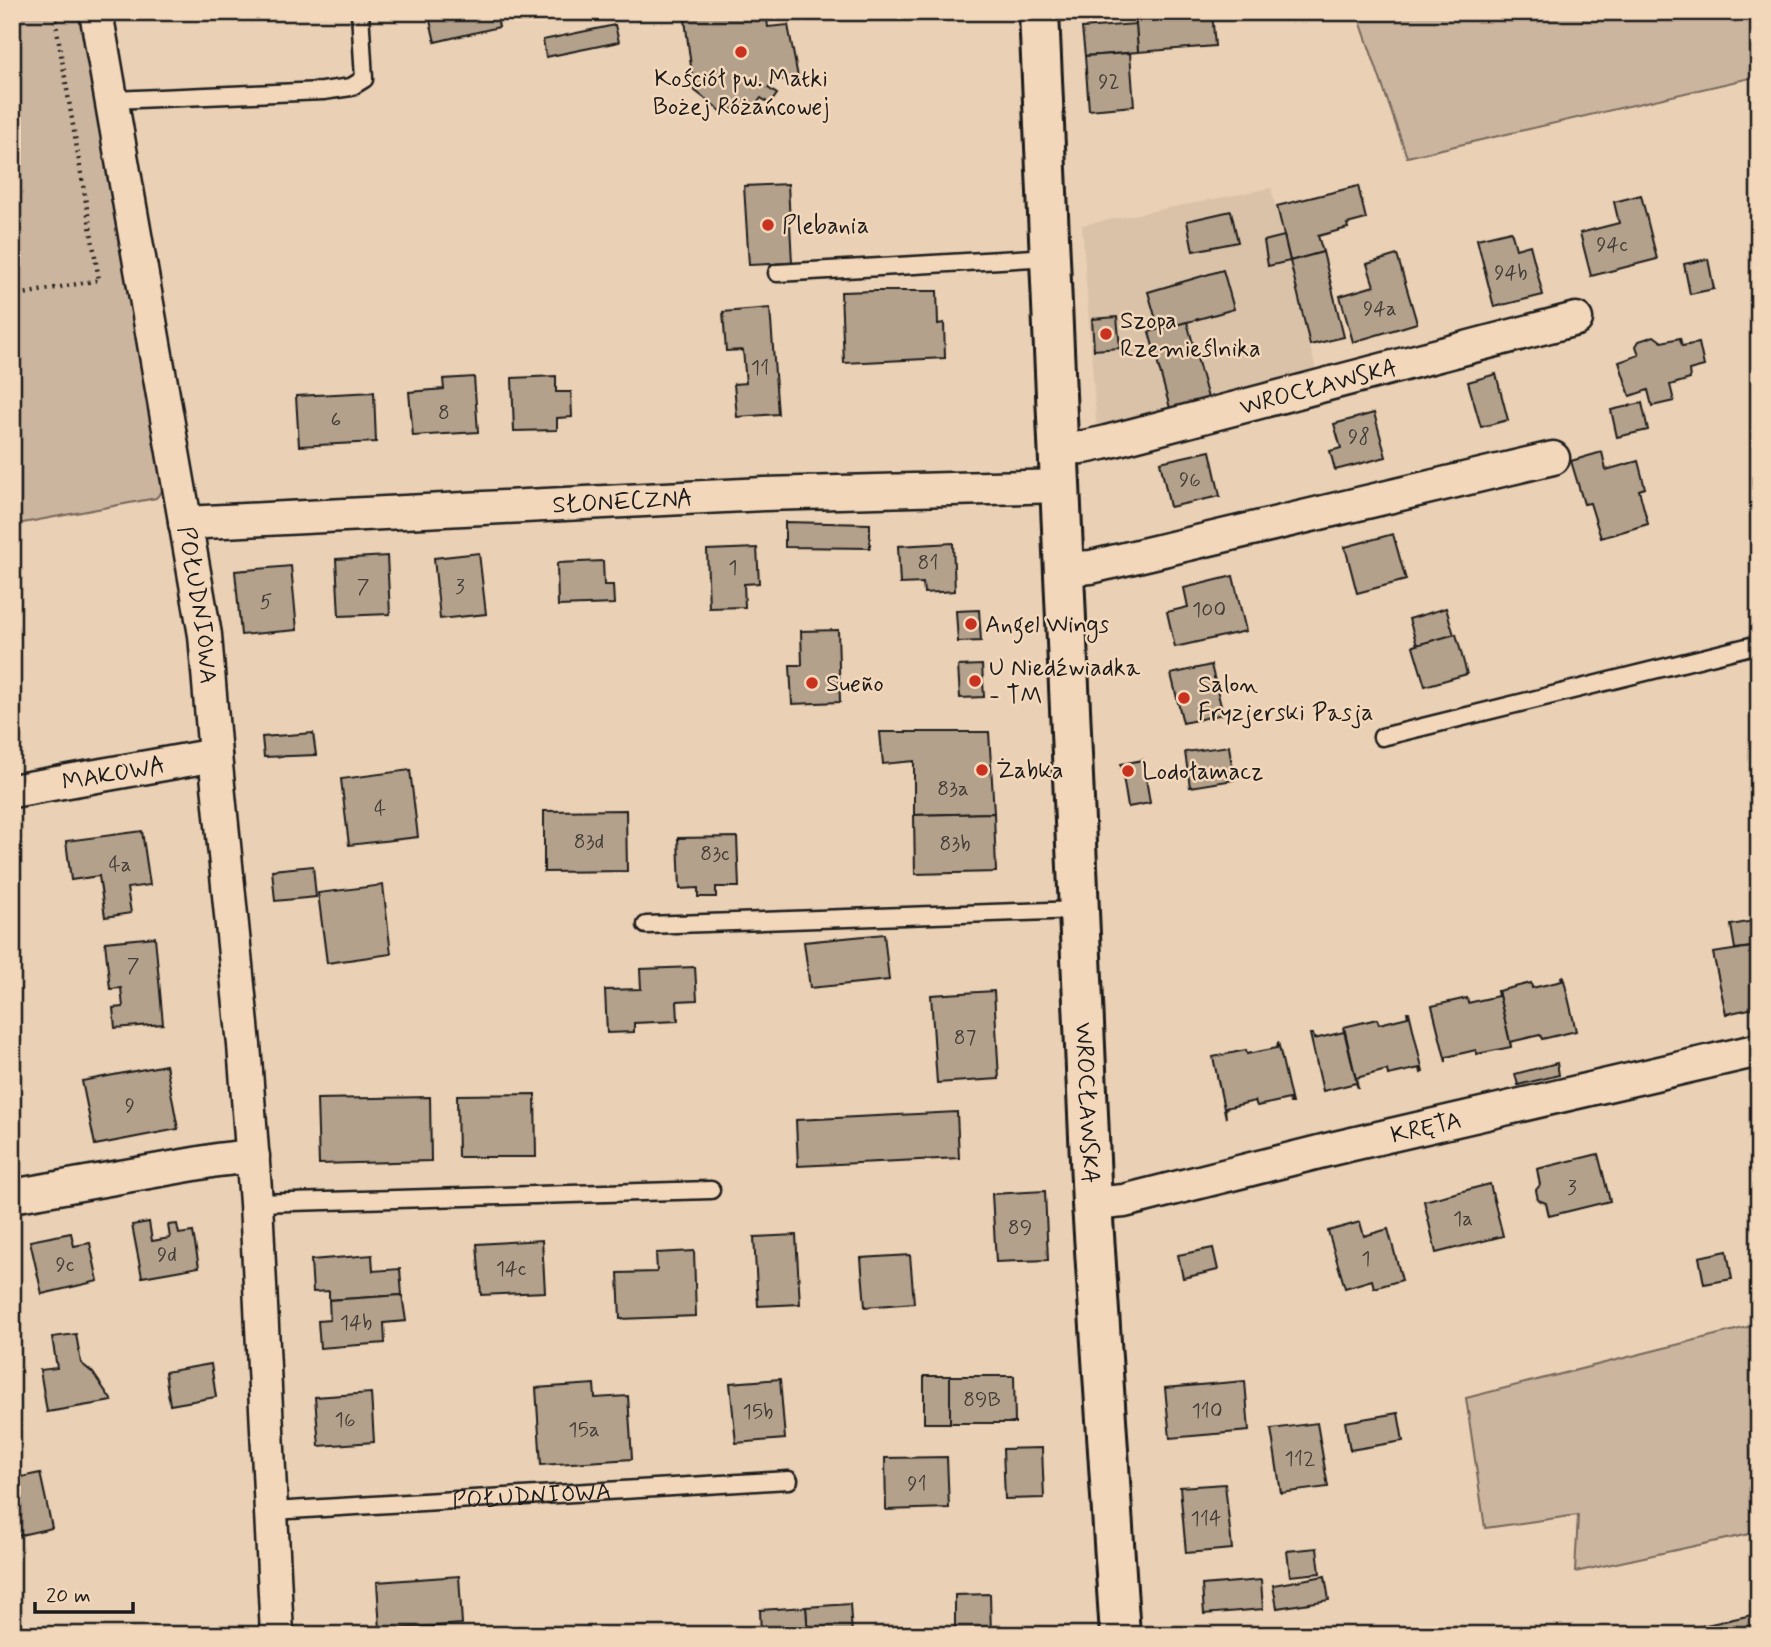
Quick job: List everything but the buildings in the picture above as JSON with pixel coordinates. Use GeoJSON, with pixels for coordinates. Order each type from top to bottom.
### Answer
{"type":"FeatureCollection","features":[{"type":"Feature","properties":{"kind":"street","name":"POŁUDNIOWA"},"geometry":{"type":"LineString","coordinates":[[96,12],[205,635],[253,1156],[273,1511],[277,1635]]}},
{"type":"Feature","properties":{"kind":"street","name":"WROCŁAWSKA"},"geometry":{"type":"LineString","coordinates":[[1039,12],[1092,1204],[1120,1635]]}},
{"type":"Feature","properties":{"kind":"street","name":"WROCŁAWSKA"},"geometry":{"type":"LineString","coordinates":[[1058,448],[1103,443],[1576,319]]}},
{"type":"Feature","properties":{"kind":"street"},"geometry":{"type":"LineString","coordinates":[[1064,569],[1105,564],[1553,458]]}},
{"type":"Feature","properties":{"kind":"street","name":"SŁONECZNA"},"geometry":{"type":"LineString","coordinates":[[186,523],[750,494],[1060,486]]}},
{"type":"Feature","properties":{"kind":"street","name":"MAKOWA"},"geometry":{"type":"LineString","coordinates":[[12,790],[215,755]]}},
{"type":"Feature","properties":{"kind":"street","name":"KRĘTA"},"geometry":{"type":"LineString","coordinates":[[1092,1204],[1124,1201],[1335,1148],[1759,1050]]}},
{"type":"Feature","properties":{"kind":"street"},"geometry":{"type":"LineString","coordinates":[[12,1196],[253,1156]]}},
{"type":"Feature","properties":{"kind":"lane"},"geometry":{"type":"LineString","coordinates":[[113,100],[323,91],[351,87],[364,79],[360,12]]}},
{"type":"Feature","properties":{"kind":"lane"},"geometry":{"type":"LineString","coordinates":[[777,273],[1050,257]]}},
{"type":"Feature","properties":{"kind":"lane"},"geometry":{"type":"LineString","coordinates":[[1382,737],[1759,644]]}},
{"type":"Feature","properties":{"kind":"lane"},"geometry":{"type":"LineString","coordinates":[[646,925],[1079,909]]}},
{"type":"Feature","properties":{"kind":"lane"},"geometry":{"type":"LineString","coordinates":[[256,1203],[711,1191]]}},
{"type":"Feature","properties":{"kind":"lane","name":"POŁUDNIOWA"},"geometry":{"type":"LineString","coordinates":[[273,1511],[789,1480]]}},
{"type":"Feature","properties":{"kind":"path"},"geometry":{"type":"LineString","coordinates":[[12,296],[99,280],[54,12]]}},
{"type":"Feature","properties":{"kind":"shaded area"},"geometry":{"type":"Polygon","coordinates":[[[12,12],[81,12],[164,489],[156,498],[12,525],[12,12]]]}},
{"type":"Feature","properties":{"kind":"shaded area"},"geometry":{"type":"Polygon","coordinates":[[[1357,12],[1759,12],[1759,76],[1407,157],[1357,12]]]}},
{"type":"Feature","properties":{"kind":"shaded area"},"geometry":{"type":"Polygon","coordinates":[[[1271,188],[1316,370],[1097,433],[1082,225],[1271,188]]]}},
{"type":"Feature","properties":{"kind":"shaded area"},"geometry":{"type":"Polygon","coordinates":[[[1759,1324],[1759,1532],[1575,1572],[1578,1515],[1485,1528],[1466,1398],[1759,1324]]]}},
{"type":"Feature","properties":{"kind":"place","name":"Kościół pw. Matki Bożej Różańcowej"},"geometry":{"type":"Point","coordinates":[741,52]}},
{"type":"Feature","properties":{"kind":"place","name":"Plebania"},"geometry":{"type":"Point","coordinates":[768,225]}},
{"type":"Feature","properties":{"kind":"place","name":"Szopa Rzemieślnika"},"geometry":{"type":"Point","coordinates":[1106,334]}},
{"type":"Feature","properties":{"kind":"place","name":"Angel Wings"},"geometry":{"type":"Point","coordinates":[971,624]}},
{"type":"Feature","properties":{"kind":"place","name":"U Niedźwiadka - TM"},"geometry":{"type":"Point","coordinates":[975,681]}},
{"type":"Feature","properties":{"kind":"place","name":"Sueño"},"geometry":{"type":"Point","coordinates":[812,683]}},
{"type":"Feature","properties":{"kind":"place","name":"Salon Fryzjerski Pasja"},"geometry":{"type":"Point","coordinates":[1184,698]}},
{"type":"Feature","properties":{"kind":"place","name":"Żabka"},"geometry":{"type":"Point","coordinates":[982,770]}},
{"type":"Feature","properties":{"kind":"place","name":"Lodołamacz"},"geometry":{"type":"Point","coordinates":[1128,771]}}]}
